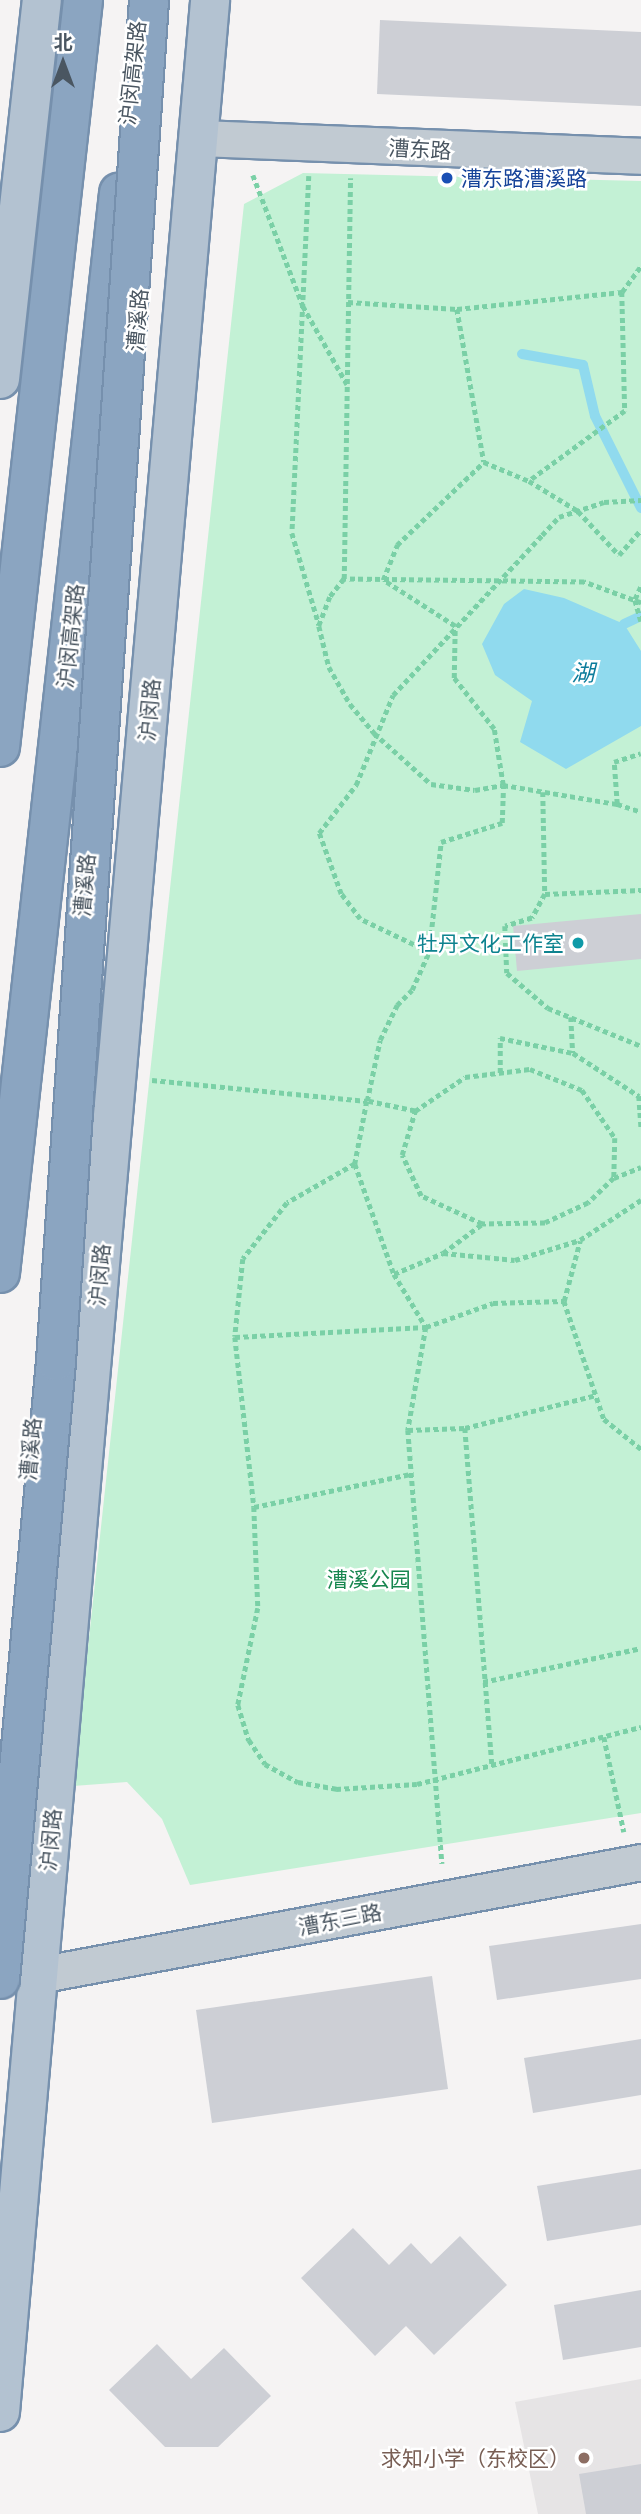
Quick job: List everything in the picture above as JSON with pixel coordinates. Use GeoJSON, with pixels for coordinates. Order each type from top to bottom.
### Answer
{"type":"FeatureCollection","features":[{"type":"Feature","properties":{"kind":"highway"},"geometry":{"type":"LineString","coordinates":[[0,747],[83,0]]}},
{"type":"Feature","properties":{"kind":"highway","name":"沪闵高架路"},"geometry":{"type":"LineString","coordinates":[[0,1273],[140,0]]}},
{"type":"Feature","properties":{"kind":"highway"},"geometry":{"type":"LineString","coordinates":[[0,1979],[57,1361],[149,0]]}},
{"type":"Feature","properties":{"kind":"main road"},"geometry":{"type":"LineString","coordinates":[[0,379],[42,0]]}},
{"type":"Feature","properties":{"kind":"main road","name":"漕溪路"},"geometry":{"type":"LineString","coordinates":[[0,1769],[168,0]]}},
{"type":"Feature","properties":{"kind":"main road"},"geometry":{"type":"LineString","coordinates":[[199,138],[210,0]]}},
{"type":"Feature","properties":{"kind":"main road","name":"沪闵路"},"geometry":{"type":"LineString","coordinates":[[0,2412],[199,138]]}},
{"type":"Feature","properties":{"kind":"street","name":"漕东路"},"geometry":{"type":"LineString","coordinates":[[199,138],[641,156]]}},
{"type":"Feature","properties":{"kind":"street","name":"漕东三路"},"geometry":{"type":"LineString","coordinates":[[38,1975],[636,1863]]}},
{"type":"Feature","properties":{"kind":"path"},"geometry":{"type":"LineString","coordinates":[[240,139],[303,306],[347,384]]}},
{"type":"Feature","properties":{"kind":"path"},"geometry":{"type":"LineString","coordinates":[[310,143],[292,534],[320,626],[328,667],[374,733],[430,784],[475,790],[503,785],[617,804],[641,812]]}},
{"type":"Feature","properties":{"kind":"path"},"geometry":{"type":"LineString","coordinates":[[320,626],[330,597],[344,579],[350,145]]}},
{"type":"Feature","properties":{"kind":"path"},"geometry":{"type":"LineString","coordinates":[[529,481],[625,411],[622,292],[641,266]]}},
{"type":"Feature","properties":{"kind":"path"},"geometry":{"type":"LineString","coordinates":[[348,302],[457,309],[622,292]]}},
{"type":"Feature","properties":{"kind":"path"},"geometry":{"type":"LineString","coordinates":[[457,309],[484,462]]}},
{"type":"Feature","properties":{"kind":"path"},"geometry":{"type":"LineString","coordinates":[[484,462],[529,481],[578,511],[619,555],[641,530]]}},
{"type":"Feature","properties":{"kind":"path"},"geometry":{"type":"LineString","coordinates":[[383,580],[397,545],[484,462]]}},
{"type":"Feature","properties":{"kind":"path"},"geometry":{"type":"LineString","coordinates":[[429,952],[360,919],[341,894],[325,856],[320,834],[356,785],[374,733],[393,695],[559,517],[612,502],[641,500]]}},
{"type":"Feature","properties":{"kind":"path"},"geometry":{"type":"LineString","coordinates":[[344,579],[584,582],[637,602]]}},
{"type":"Feature","properties":{"kind":"path"},"geometry":{"type":"LineString","coordinates":[[383,580],[455,626]]}},
{"type":"Feature","properties":{"kind":"path"},"geometry":{"type":"LineString","coordinates":[[641,587],[637,602],[641,621]]}},
{"type":"Feature","properties":{"kind":"path"},"geometry":{"type":"LineString","coordinates":[[444,1900],[437,1779],[408,1430],[426,1327],[394,1274],[355,1164],[380,1040],[397,1006],[412,990],[429,952],[441,842],[502,824],[503,785],[494,729],[454,678],[455,626]]}},
{"type":"Feature","properties":{"kind":"path"},"geometry":{"type":"LineString","coordinates":[[617,804],[614,762],[641,753]]}},
{"type":"Feature","properties":{"kind":"path"},"geometry":{"type":"LineString","coordinates":[[543,792],[545,894],[532,918],[505,926],[507,973],[548,1008],[641,1046]]}},
{"type":"Feature","properties":{"kind":"path"},"geometry":{"type":"LineString","coordinates":[[545,894],[641,890]]}},
{"type":"Feature","properties":{"kind":"path"},"geometry":{"type":"LineString","coordinates":[[571,1017],[573,1053]]}},
{"type":"Feature","properties":{"kind":"path"},"geometry":{"type":"LineString","coordinates":[[500,1073],[500,1038],[573,1053],[639,1097],[641,1128]]}},
{"type":"Feature","properties":{"kind":"path"},"geometry":{"type":"LineString","coordinates":[[614,1178],[615,1138],[582,1090],[530,1069],[465,1077],[415,1111],[402,1155],[421,1196],[482,1224],[545,1223],[588,1203],[614,1178],[641,1167]]}},
{"type":"Feature","properties":{"kind":"path"},"geometry":{"type":"LineString","coordinates":[[117,1077],[367,1101],[415,1111]]}},
{"type":"Feature","properties":{"kind":"path"},"geometry":{"type":"LineString","coordinates":[[355,1164],[287,1203],[243,1259],[235,1337],[254,1507],[258,1608],[238,1705],[249,1740],[265,1764],[298,1782],[336,1789],[437,1779],[641,1727]]}},
{"type":"Feature","properties":{"kind":"path"},"geometry":{"type":"LineString","coordinates":[[443,1253],[515,1260],[580,1240],[641,1200]]}},
{"type":"Feature","properties":{"kind":"path"},"geometry":{"type":"LineString","coordinates":[[394,1274],[443,1253],[482,1224]]}},
{"type":"Feature","properties":{"kind":"path"},"geometry":{"type":"LineString","coordinates":[[580,1240],[564,1301],[604,1419],[641,1449]]}},
{"type":"Feature","properties":{"kind":"path"},"geometry":{"type":"LineString","coordinates":[[235,1337],[426,1327],[493,1303],[564,1301]]}},
{"type":"Feature","properties":{"kind":"path"},"geometry":{"type":"LineString","coordinates":[[408,1430],[465,1428],[596,1395]]}},
{"type":"Feature","properties":{"kind":"path"},"geometry":{"type":"LineString","coordinates":[[465,1428],[482,1682],[492,1765]]}},
{"type":"Feature","properties":{"kind":"path"},"geometry":{"type":"LineString","coordinates":[[254,1507],[411,1474]]}},
{"type":"Feature","properties":{"kind":"path"},"geometry":{"type":"LineString","coordinates":[[482,1682],[641,1648]]}},
{"type":"Feature","properties":{"kind":"path"},"geometry":{"type":"LineString","coordinates":[[604,1737],[636,1863]]}},
{"type":"Feature","properties":{"kind":"shaded area","name":"求知小学（东校区）"},"geometry":{"type":"Polygon","coordinates":[[[641,2379],[641,2514],[538,2514],[515,2402],[641,2379]]]}},
{"type":"Feature","properties":{"kind":"green space","name":"漕溪公园"},"geometry":{"type":"Polygon","coordinates":[[[303,173],[641,181],[641,1813],[190,1885],[162,1819],[127,1782],[73,1786],[244,204],[303,173]]]}},
{"type":"Feature","properties":{"kind":"water","name":"湖"},"geometry":{"type":"Polygon","coordinates":[[[524,589],[564,598],[624,624],[641,651],[641,726],[566,769],[520,742],[532,701],[495,675],[482,644],[504,604],[524,589]]]}},
{"type":"Feature","properties":{"kind":"building"},"geometry":{"type":"Polygon","coordinates":[[[380,20],[641,32],[641,106],[377,94],[380,20]]]}},
{"type":"Feature","properties":{"kind":"building","name":"牡丹文化工作室"},"geometry":{"type":"Polygon","coordinates":[[[641,914],[641,959],[517,971],[513,926],[641,914]]]}},
{"type":"Feature","properties":{"kind":"building"},"geometry":{"type":"Polygon","coordinates":[[[641,1924],[641,1979],[497,2000],[489,1946],[641,1924]]]}},
{"type":"Feature","properties":{"kind":"building"},"geometry":{"type":"Polygon","coordinates":[[[432,1976],[448,2089],[212,2123],[196,2010],[432,1976]]]}},
{"type":"Feature","properties":{"kind":"building"},"geometry":{"type":"Polygon","coordinates":[[[641,2039],[641,2095],[533,2113],[524,2058],[641,2039]]]}},
{"type":"Feature","properties":{"kind":"building"},"geometry":{"type":"Polygon","coordinates":[[[641,2169],[641,2225],[547,2241],[537,2186],[641,2169]]]}},
{"type":"Feature","properties":{"kind":"building"},"geometry":{"type":"Polygon","coordinates":[[[353,2228],[389,2265],[411,2243],[431,2264],[460,2236],[507,2285],[434,2355],[406,2326],[375,2356],[301,2278],[353,2228]]]}},
{"type":"Feature","properties":{"kind":"building"},"geometry":{"type":"Polygon","coordinates":[[[641,2290],[641,2347],[563,2360],[554,2305],[641,2290]]]}},
{"type":"Feature","properties":{"kind":"building"},"geometry":{"type":"Polygon","coordinates":[[[157,2344],[191,2379],[224,2348],[271,2396],[218,2447],[165,2447],[109,2390],[157,2344]]]}},
{"type":"Feature","properties":{"kind":"building"},"geometry":{"type":"Polygon","coordinates":[[[641,2464],[641,2514],[586,2514],[579,2474],[641,2464]]]}},
{"type":"Feature","properties":{"kind":"waterway"},"geometry":{"type":"LineString","coordinates":[[522,354],[583,365],[595,416],[641,508]]}},
{"type":"Feature","properties":{"kind":"waterway"},"geometry":{"type":"LineString","coordinates":[[624,624],[641,616]]}},
{"type":"Feature","properties":{"kind":"place","name":"漕东路漕溪路"},"geometry":{"type":"Point","coordinates":[447,178]}},
{"type":"Feature","properties":{"kind":"place","name":"牡丹文化工作室"},"geometry":{"type":"Point","coordinates":[578,943]}},
{"type":"Feature","properties":{"kind":"place","name":"求知小学（东校区）"},"geometry":{"type":"Point","coordinates":[584,2458]}}]}
